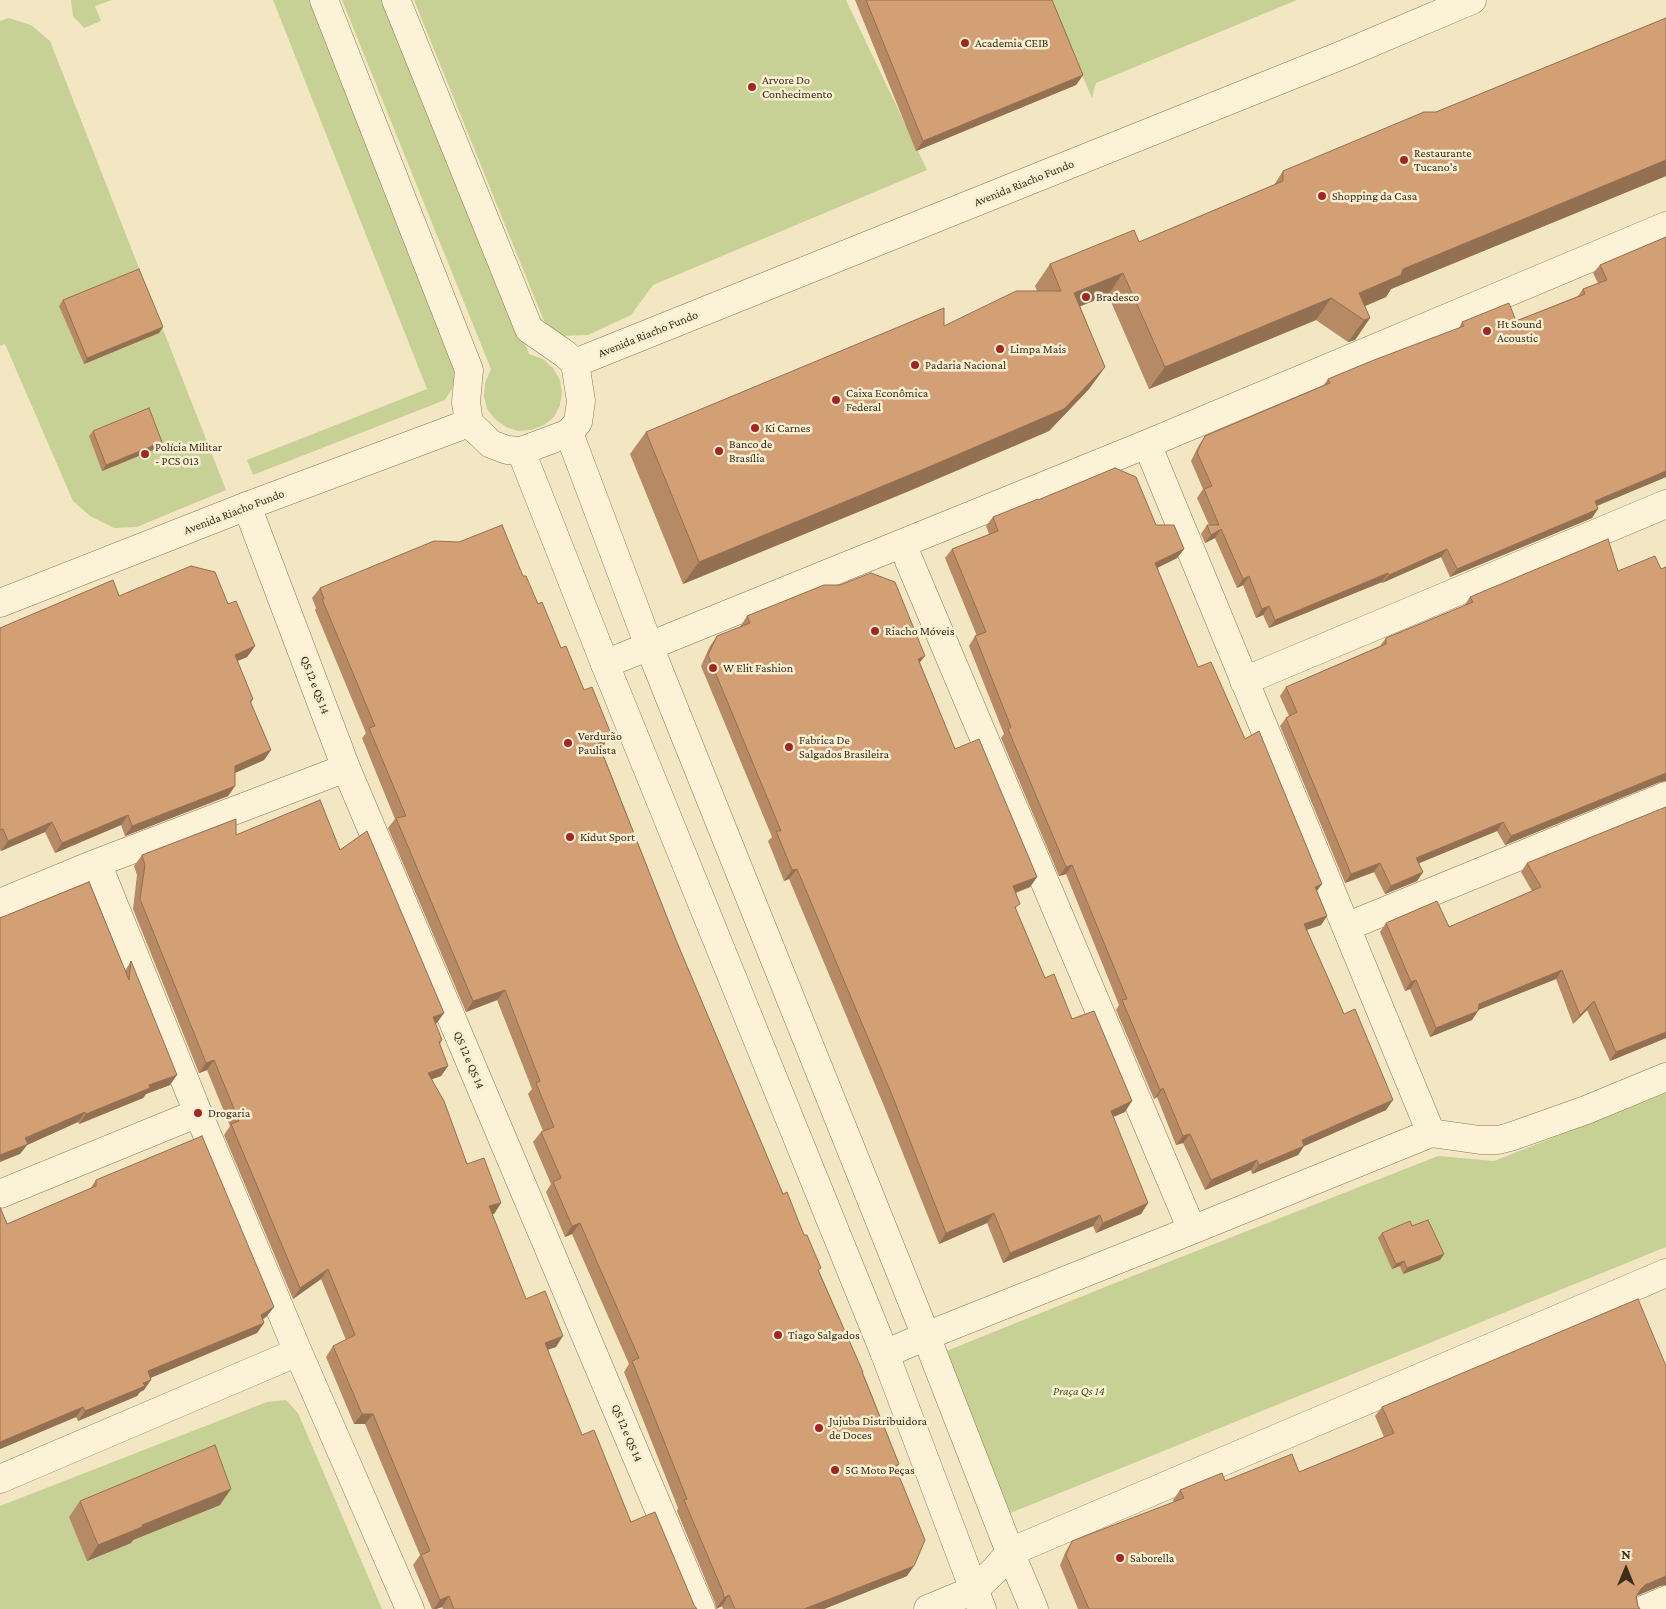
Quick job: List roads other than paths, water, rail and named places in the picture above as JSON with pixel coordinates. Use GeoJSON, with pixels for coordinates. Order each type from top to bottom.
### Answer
{"type":"FeatureCollection","features":[{"type":"Feature","properties":{"kind":"street"},"geometry":{"type":"LineString","coordinates":[[324,0],[470,370],[466,402],[469,423],[490,444],[507,450],[522,451],[569,433],[578,422],[582,401],[575,363],[530,329],[396,0]]}},
{"type":"Feature","properties":{"kind":"street","name":"Avenida Riacho Fundo"},"geometry":{"type":"LineString","coordinates":[[575,363],[1329,60],[1472,0]]}},
{"type":"Feature","properties":{"kind":"street"},"geometry":{"type":"LineString","coordinates":[[605,664],[1147,444],[1666,226]]}},
{"type":"Feature","properties":{"kind":"street","name":"Avenida Riacho Fundo"},"geometry":{"type":"LineString","coordinates":[[0,604],[247,506],[469,423]]}},
{"type":"Feature","properties":{"kind":"street"},"geometry":{"type":"LineString","coordinates":[[569,433],[650,646],[1034,1609]]}},
{"type":"Feature","properties":{"kind":"street"},"geometry":{"type":"LineString","coordinates":[[1147,444],[1431,1133]]}},
{"type":"Feature","properties":{"kind":"street"},"geometry":{"type":"LineString","coordinates":[[522,451],[605,664],[885,1354],[978,1599]]}},
{"type":"Feature","properties":{"kind":"street"},"geometry":{"type":"LineString","coordinates":[[1244,681],[1666,504]]}},
{"type":"Feature","properties":{"kind":"street","name":"QS 12 e QS 14"},"geometry":{"type":"LineString","coordinates":[[247,506],[346,768],[701,1609]]}},
{"type":"Feature","properties":{"kind":"street"},"geometry":{"type":"LineString","coordinates":[[902,544],[1192,1230]]}},
{"type":"Feature","properties":{"kind":"street"},"geometry":{"type":"LineString","coordinates":[[0,903],[97,863],[346,768]]}},
{"type":"Feature","properties":{"kind":"street"},"geometry":{"type":"LineString","coordinates":[[1346,927],[1666,796]]}},
{"type":"Feature","properties":{"kind":"street"},"geometry":{"type":"LineString","coordinates":[[97,863],[198,1113],[298,1352],[410,1609]]}},
{"type":"Feature","properties":{"kind":"street"},"geometry":{"type":"LineString","coordinates":[[885,1354],[1431,1133],[1480,1140],[1498,1140],[1586,1110],[1666,1077]]}},
{"type":"Feature","properties":{"kind":"street"},"geometry":{"type":"LineString","coordinates":[[0,1194],[198,1113]]}},
{"type":"Feature","properties":{"kind":"street"},"geometry":{"type":"LineString","coordinates":[[928,1609],[978,1599],[995,1570],[1010,1552],[1666,1273]]}},
{"type":"Feature","properties":{"kind":"street"},"geometry":{"type":"LineString","coordinates":[[0,1479],[298,1352]]}},
{"type":"Feature","properties":{"kind":"street"},"geometry":{"type":"LineString","coordinates":[[1645,1609],[1666,1600]]}},
{"type":"Feature","properties":{"kind":"place","name":"Academia CEIB"},"geometry":{"type":"Point","coordinates":[965,43]}},
{"type":"Feature","properties":{"kind":"place","name":"Arvore Do Conhecimento"},"geometry":{"type":"Point","coordinates":[752,87]}},
{"type":"Feature","properties":{"kind":"place","name":"Restaurante Tucano's"},"geometry":{"type":"Point","coordinates":[1404,160]}},
{"type":"Feature","properties":{"kind":"place","name":"Shopping da Casa"},"geometry":{"type":"Point","coordinates":[1322,196]}},
{"type":"Feature","properties":{"kind":"place","name":"Bradesco"},"geometry":{"type":"Point","coordinates":[1086,297]}},
{"type":"Feature","properties":{"kind":"place","name":"Ht Sound Acoustic"},"geometry":{"type":"Point","coordinates":[1487,331]}},
{"type":"Feature","properties":{"kind":"place","name":"Limpa Mais"},"geometry":{"type":"Point","coordinates":[1000,349]}},
{"type":"Feature","properties":{"kind":"place","name":"Padaria Nacional"},"geometry":{"type":"Point","coordinates":[915,365]}},
{"type":"Feature","properties":{"kind":"place","name":"Caixa Econômica Federal"},"geometry":{"type":"Point","coordinates":[836,400]}},
{"type":"Feature","properties":{"kind":"place","name":"Ki Carnes"},"geometry":{"type":"Point","coordinates":[755,428]}},
{"type":"Feature","properties":{"kind":"place","name":"Banco de Brasília"},"geometry":{"type":"Point","coordinates":[719,451]}},
{"type":"Feature","properties":{"kind":"place","name":"Polícia Militar - PCS 013"},"geometry":{"type":"Point","coordinates":[145,454]}},
{"type":"Feature","properties":{"kind":"place","name":"Riacho Móveis"},"geometry":{"type":"Point","coordinates":[875,631]}},
{"type":"Feature","properties":{"kind":"place","name":"W Elit Fashion"},"geometry":{"type":"Point","coordinates":[713,668]}},
{"type":"Feature","properties":{"kind":"place","name":"Verdurão Paulista"},"geometry":{"type":"Point","coordinates":[568,743]}},
{"type":"Feature","properties":{"kind":"place","name":"Fabrica De Salgados Brasileira"},"geometry":{"type":"Point","coordinates":[789,747]}},
{"type":"Feature","properties":{"kind":"place","name":"Kidut Sport"},"geometry":{"type":"Point","coordinates":[570,837]}},
{"type":"Feature","properties":{"kind":"place","name":"Drogaria"},"geometry":{"type":"Point","coordinates":[198,1113]}},
{"type":"Feature","properties":{"kind":"place","name":"Tiago Salgados"},"geometry":{"type":"Point","coordinates":[778,1335]}},
{"type":"Feature","properties":{"kind":"place","name":"Jujuba Distribuidora de Doces"},"geometry":{"type":"Point","coordinates":[819,1428]}},
{"type":"Feature","properties":{"kind":"place","name":"5G Moto Peças"},"geometry":{"type":"Point","coordinates":[835,1470]}},
{"type":"Feature","properties":{"kind":"place","name":"Saborella"},"geometry":{"type":"Point","coordinates":[1120,1558]}},
{"type":"Feature","properties":{"kind":"park label","name":"Praça Qs 14"},"geometry":{"type":"Point","coordinates":[1079,1391]}}]}
